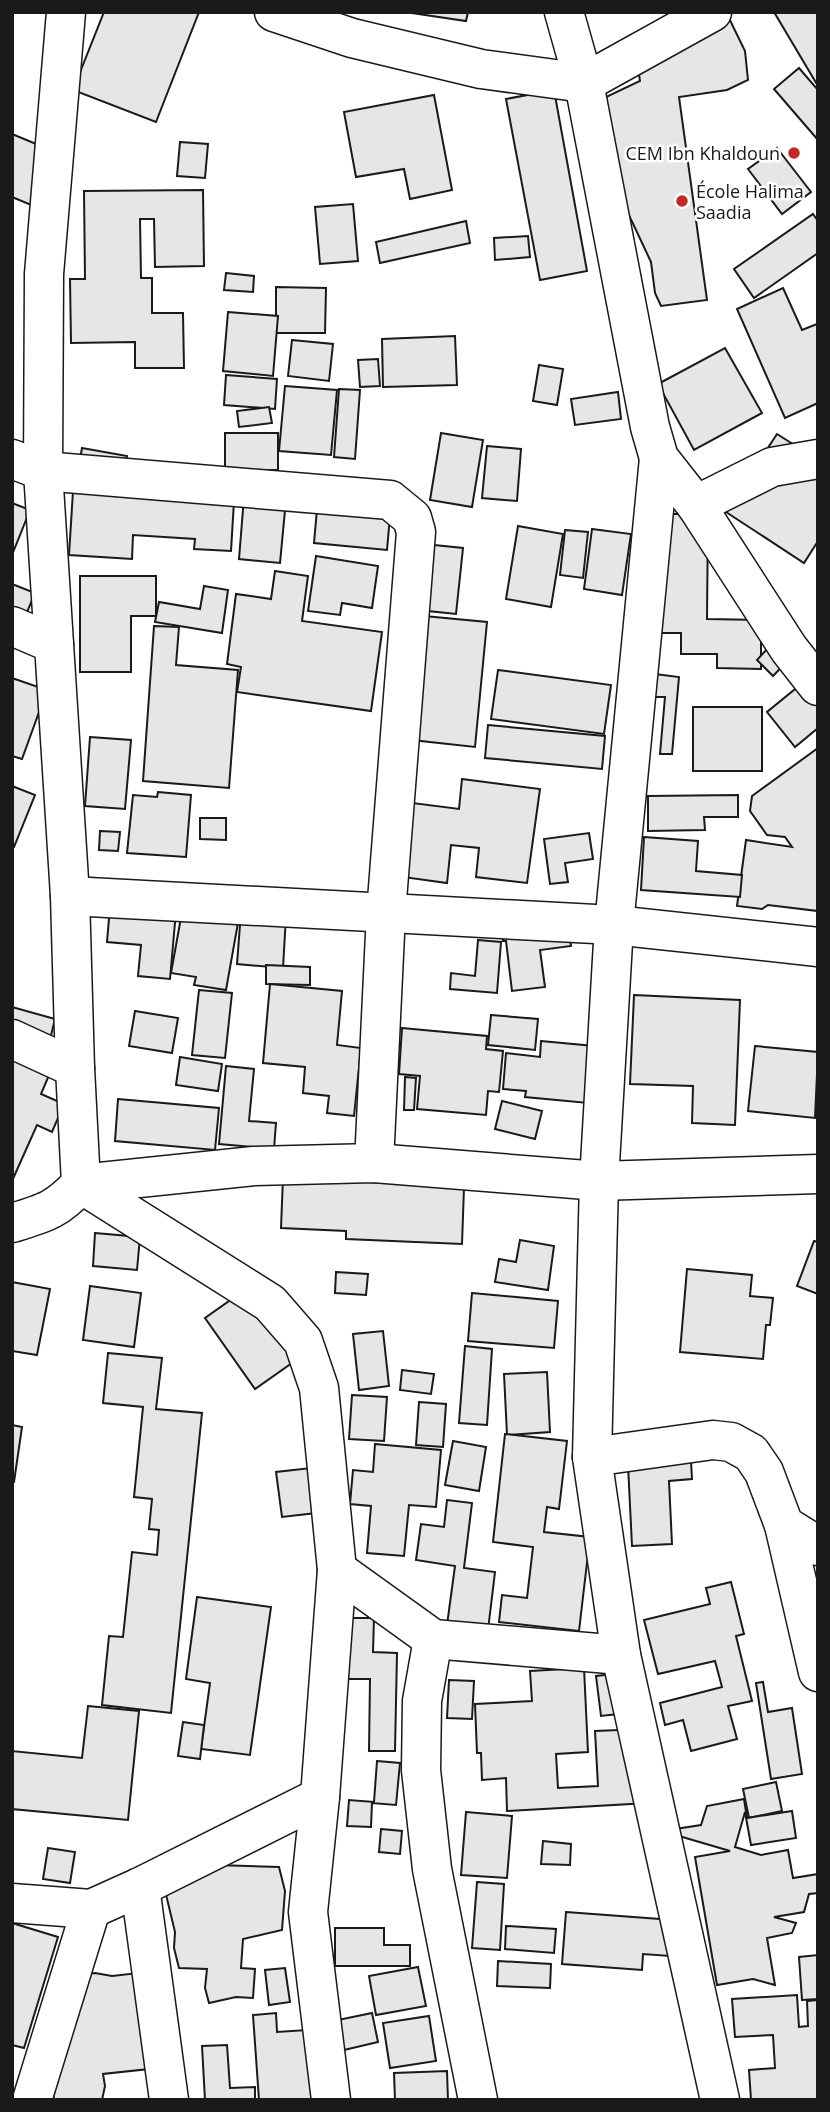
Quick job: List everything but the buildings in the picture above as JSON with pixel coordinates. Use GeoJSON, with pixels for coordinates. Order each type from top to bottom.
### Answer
{"type":"FeatureCollection","features":[{"type":"Feature","properties":{"kind":"street"},"geometry":{"type":"LineString","coordinates":[[66,12],[28,268],[28,465],[54,644],[70,896],[81,1184]]}},
{"type":"Feature","properties":{"kind":"street"},"geometry":{"type":"LineString","coordinates":[[274,12],[352,38],[481,69],[584,83],[712,12]]}},
{"type":"Feature","properties":{"kind":"street"},"geometry":{"type":"LineString","coordinates":[[564,12],[584,83],[650,427],[659,458],[614,925],[599,1181],[592,1457],[621,1654],[720,2100]]}},
{"type":"Feature","properties":{"kind":"street"},"geometry":{"type":"LineString","coordinates":[[659,458],[696,505],[789,649],[818,686]]}},
{"type":"Feature","properties":{"kind":"street"},"geometry":{"type":"LineString","coordinates":[[696,505],[772,467],[818,459]]}},
{"type":"Feature","properties":{"kind":"street"},"geometry":{"type":"LineString","coordinates":[[28,465],[390,500],[412,518],[416,531],[386,913],[374,1163]]}},
{"type":"Feature","properties":{"kind":"street"},"geometry":{"type":"LineString","coordinates":[[12,626],[54,644]]}},
{"type":"Feature","properties":{"kind":"street"},"geometry":{"type":"LineString","coordinates":[[70,896],[614,925],[818,947]]}},
{"type":"Feature","properties":{"kind":"street"},"geometry":{"type":"LineString","coordinates":[[12,1039],[75,1068]]}},
{"type":"Feature","properties":{"kind":"street"},"geometry":{"type":"LineString","coordinates":[[12,1223],[49,1212],[81,1184],[254,1166],[374,1163],[599,1181],[818,1174]]}},
{"type":"Feature","properties":{"kind":"street"},"geometry":{"type":"LineString","coordinates":[[81,1184],[270,1303],[303,1340],[319,1388],[337,1570],[320,1797],[308,1912],[331,2100]]}},
{"type":"Feature","properties":{"kind":"street"},"geometry":{"type":"LineString","coordinates":[[592,1457],[713,1440],[731,1442],[751,1453],[764,1472],[784,1525],[818,1672]]}},
{"type":"Feature","properties":{"kind":"street"},"geometry":{"type":"LineString","coordinates":[[784,1525],[818,1546]]}},
{"type":"Feature","properties":{"kind":"street"},"geometry":{"type":"LineString","coordinates":[[337,1570],[433,1639],[621,1654]]}},
{"type":"Feature","properties":{"kind":"street"},"geometry":{"type":"LineString","coordinates":[[433,1639],[422,1701],[421,1770],[432,1869],[478,2100]]}},
{"type":"Feature","properties":{"kind":"street"},"geometry":{"type":"LineString","coordinates":[[12,1903],[91,1909],[320,1797]]}},
{"type":"Feature","properties":{"kind":"street"},"geometry":{"type":"LineString","coordinates":[[140,1887],[169,2100]]}},
{"type":"Feature","properties":{"kind":"street"},"geometry":{"type":"LineString","coordinates":[[32,2100],[91,1909]]}},
{"type":"Feature","properties":{"kind":"place","name":"CEM Ibn Khaldoun"},"geometry":{"type":"Point","coordinates":[794,153]}},
{"type":"Feature","properties":{"kind":"place","name":"École Halima Saadia"},"geometry":{"type":"Point","coordinates":[682,201]}}]}
